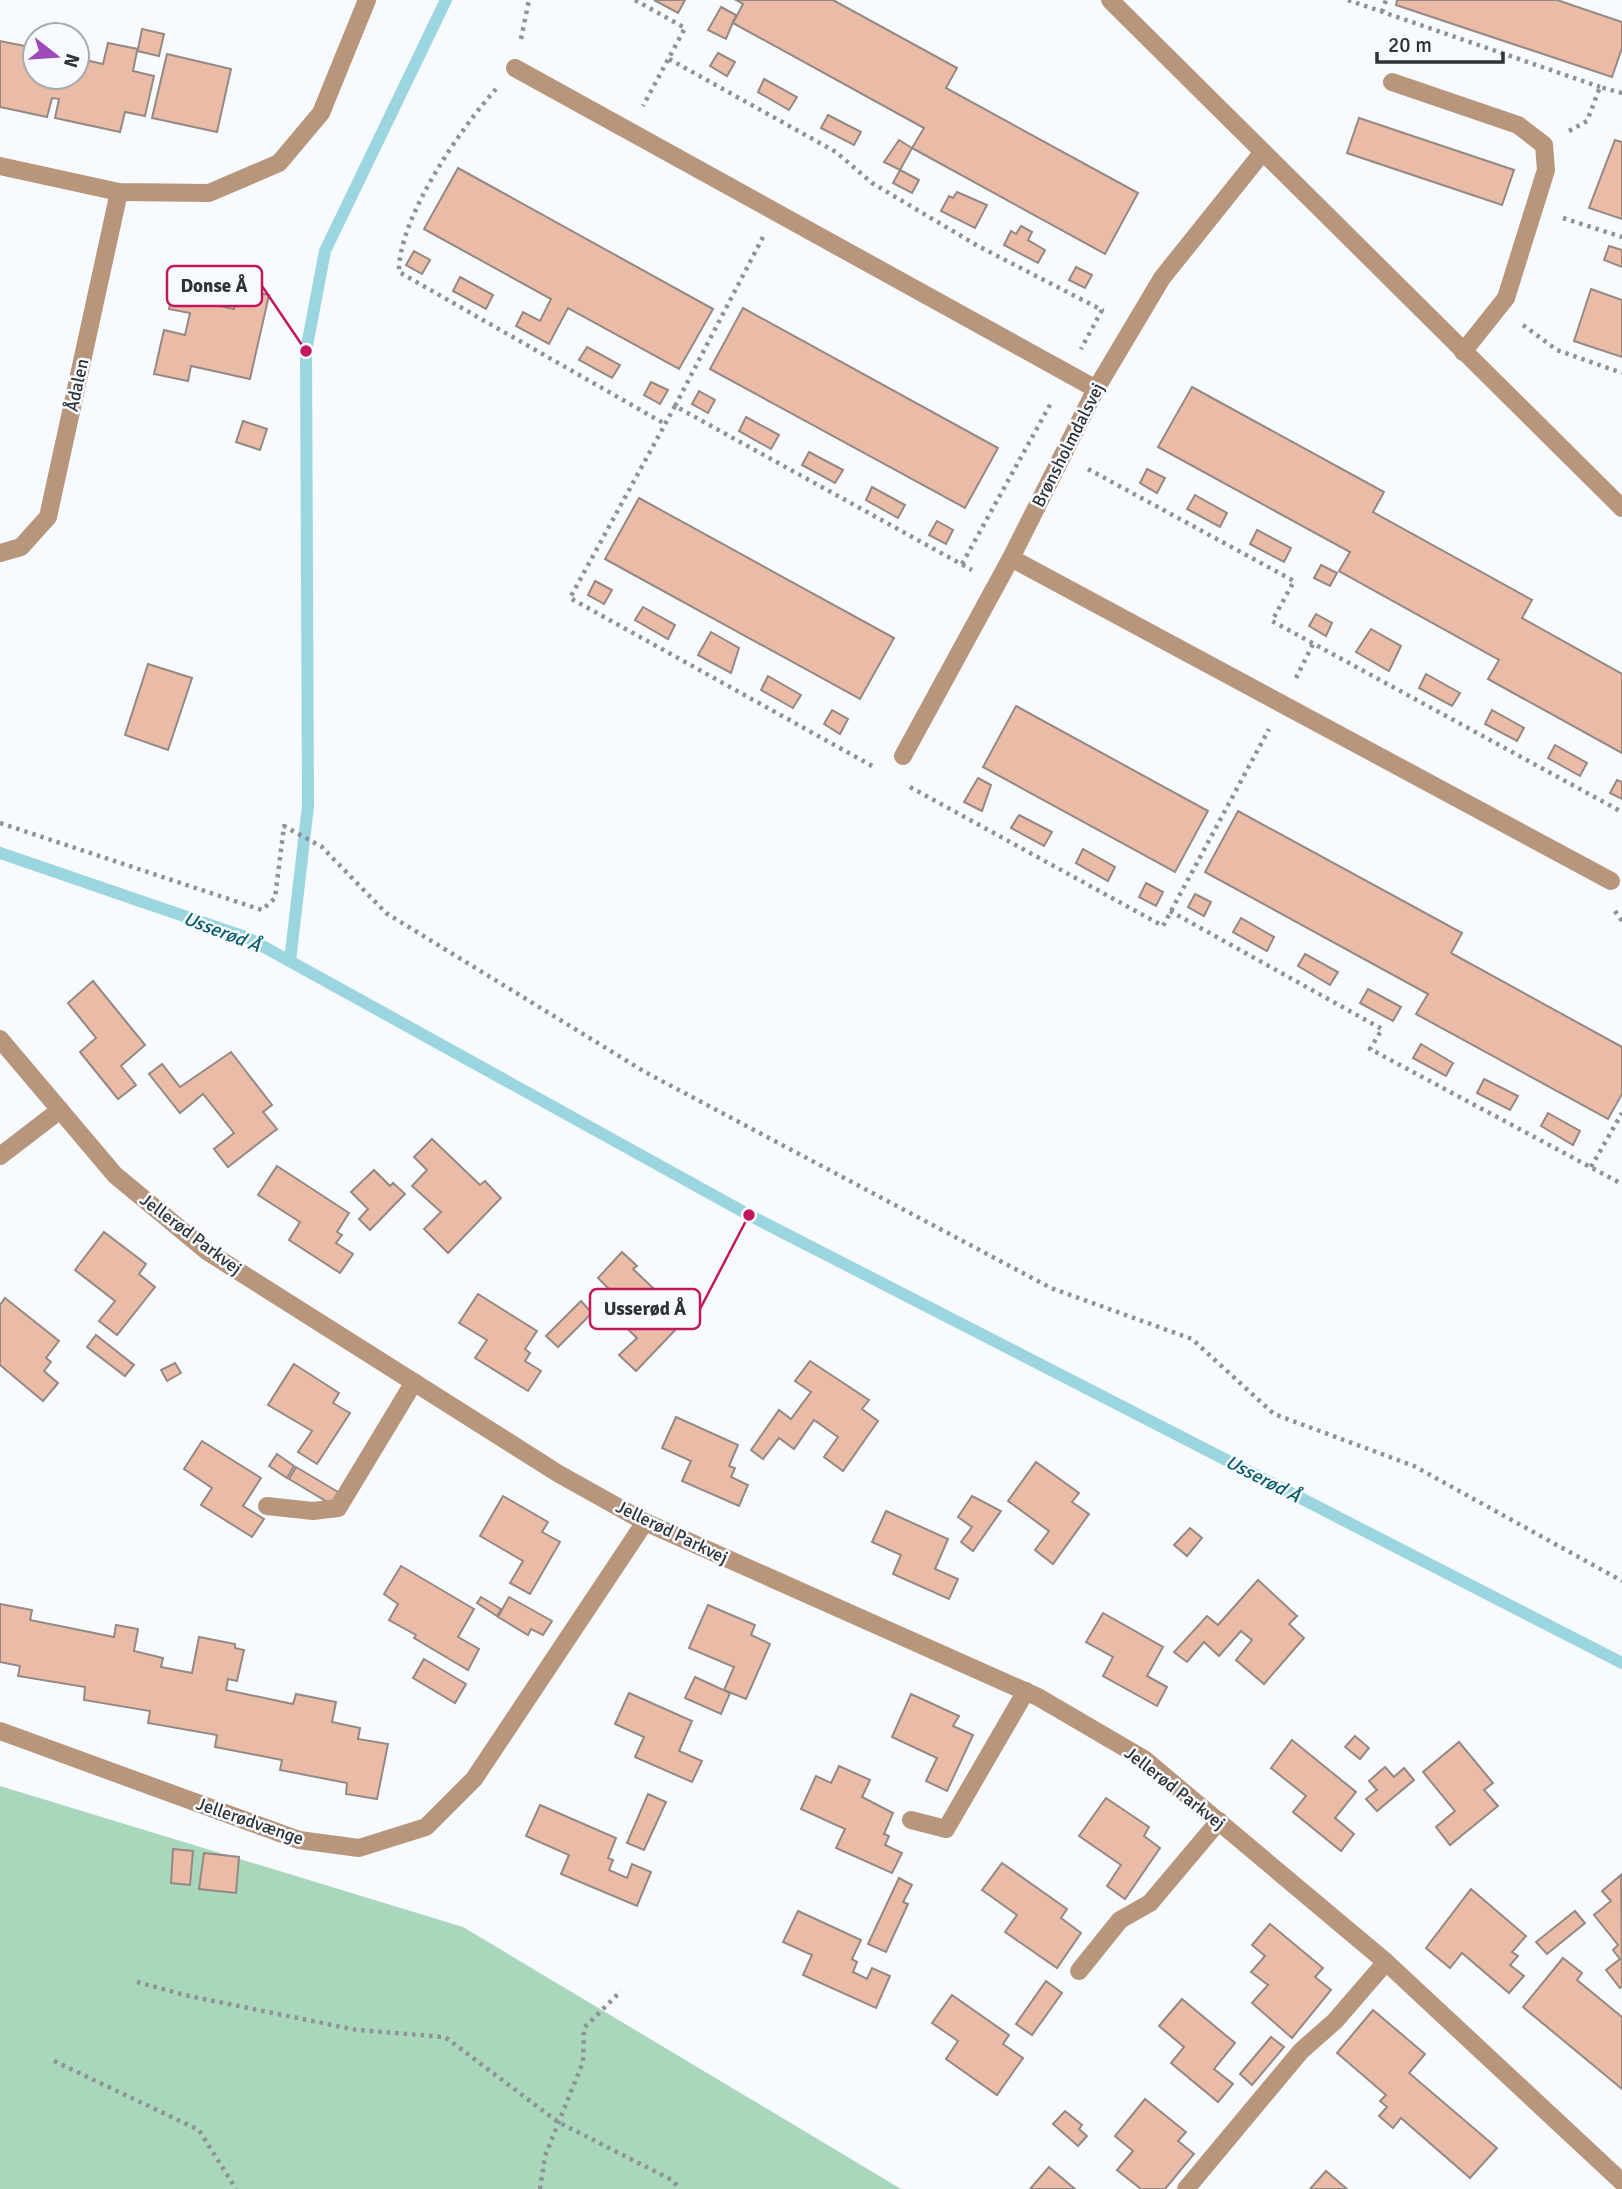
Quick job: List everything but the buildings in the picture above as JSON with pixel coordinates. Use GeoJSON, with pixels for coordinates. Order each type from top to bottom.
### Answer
{"type":"FeatureCollection","features":[{"type":"Feature","properties":{"kind":"street"},"geometry":{"type":"LineString","coordinates":[[0,166],[119,192],[209,193],[279,163],[321,113],[367,0]]}},
{"type":"Feature","properties":{"kind":"street"},"geometry":{"type":"LineString","coordinates":[[1110,0],[1622,508]]}},
{"type":"Feature","properties":{"kind":"street"},"geometry":{"type":"LineString","coordinates":[[515,68],[1096,389]]}},
{"type":"Feature","properties":{"kind":"street"},"geometry":{"type":"LineString","coordinates":[[1391,82],[1518,125],[1544,145],[1546,170],[1506,298],[1463,352]]}},
{"type":"Feature","properties":{"kind":"street","name":"Brønsholmdalsvej"},"geometry":{"type":"LineString","coordinates":[[903,756],[1011,558],[1096,389],[1162,278],[1262,153]]}},
{"type":"Feature","properties":{"kind":"street","name":"Ådalen"},"geometry":{"type":"LineString","coordinates":[[0,553],[21,547],[48,517],[119,192]]}},
{"type":"Feature","properties":{"kind":"street"},"geometry":{"type":"LineString","coordinates":[[1011,558],[1611,881]]}},
{"type":"Feature","properties":{"kind":"street","name":"Jellerød Parkvej"},"geometry":{"type":"LineString","coordinates":[[0,1039],[114,1175],[208,1252],[559,1474],[645,1522],[1026,1691],[1144,1759],[1386,1962],[1622,2182]]}},
{"type":"Feature","properties":{"kind":"street"},"geometry":{"type":"LineString","coordinates":[[0,1156],[60,1110]]}},
{"type":"Feature","properties":{"kind":"street"},"geometry":{"type":"LineString","coordinates":[[267,1506],[313,1511],[338,1508],[414,1382]]}},
{"type":"Feature","properties":{"kind":"street","name":"Jellerødvænge"},"geometry":{"type":"LineString","coordinates":[[0,1731],[299,1840],[359,1848],[426,1827],[474,1779],[645,1522]]}},
{"type":"Feature","properties":{"kind":"street"},"geometry":{"type":"LineString","coordinates":[[911,1820],[946,1829],[1026,1691]]}},
{"type":"Feature","properties":{"kind":"street"},"geometry":{"type":"LineString","coordinates":[[1079,1971],[1120,1920],[1150,1903],[1219,1821]]}},
{"type":"Feature","properties":{"kind":"street"},"geometry":{"type":"LineString","coordinates":[[1186,2189],[1301,2051],[1335,2021],[1386,1962]]}},
{"type":"Feature","properties":{"kind":"path"},"geometry":{"type":"LineString","coordinates":[[529,0],[515,68],[488,99],[427,188],[407,225],[399,259],[399,272],[665,424]]}},
{"type":"Feature","properties":{"kind":"path"},"geometry":{"type":"LineString","coordinates":[[629,131],[685,28],[635,0]]}},
{"type":"Feature","properties":{"kind":"path"},"geometry":{"type":"LineString","coordinates":[[1348,0],[1622,93]]}},
{"type":"Feature","properties":{"kind":"path"},"geometry":{"type":"LineString","coordinates":[[1382,12],[1386,0]]}},
{"type":"Feature","properties":{"kind":"path"},"geometry":{"type":"LineString","coordinates":[[1544,145],[1587,121],[1600,87]]}},
{"type":"Feature","properties":{"kind":"path"},"geometry":{"type":"LineString","coordinates":[[1534,209],[1622,237]]}},
{"type":"Feature","properties":{"kind":"path"},"geometry":{"type":"LineString","coordinates":[[776,212],[675,406],[570,598],[1163,926],[1283,704]]}},
{"type":"Feature","properties":{"kind":"path"},"geometry":{"type":"LineString","coordinates":[[1499,307],[1557,350],[1622,373]]}},
{"type":"Feature","properties":{"kind":"path"},"geometry":{"type":"LineString","coordinates":[[675,406],[997,584]]}},
{"type":"Feature","properties":{"kind":"path"},"geometry":{"type":"LineString","coordinates":[[1063,456],[1294,581],[1272,621],[1622,812]]}},
{"type":"Feature","properties":{"kind":"path"},"geometry":{"type":"LineString","coordinates":[[894,778],[903,756]]}},
{"type":"Feature","properties":{"kind":"path"},"geometry":{"type":"LineString","coordinates":[[0,823],[262,910],[275,898],[284,825],[323,847],[386,913],[645,1072],[1051,1288],[1192,1339],[1274,1414],[1414,1466],[1622,1581]]}},
{"type":"Feature","properties":{"kind":"path"},"geometry":{"type":"LineString","coordinates":[[1170,911],[1382,1029],[1370,1049],[1622,1184]]}},
{"type":"Feature","properties":{"kind":"path"},"geometry":{"type":"LineString","coordinates":[[1591,1167],[1622,1113]]}},
{"type":"Feature","properties":{"kind":"path"},"geometry":{"type":"LineString","coordinates":[[136,1982],[189,1996],[357,2030],[445,2037],[558,2122],[672,2180],[680,2189]]}},
{"type":"Feature","properties":{"kind":"path"},"geometry":{"type":"LineString","coordinates":[[540,2189],[545,2156],[583,2062],[584,2028],[621,1991]]}},
{"type":"Feature","properties":{"kind":"path"},"geometry":{"type":"LineString","coordinates":[[54,2061],[199,2130],[236,2189]]}},
{"type":"Feature","properties":{"kind":"green space"},"geometry":{"type":"Polygon","coordinates":[[[0,1786],[463,1927],[901,2189],[0,2189],[0,1786]]]}},
{"type":"Feature","properties":{"kind":"waterway"},"geometry":{"type":"LineString","coordinates":[[290,961],[308,806],[306,351],[325,251],[446,0]]}},
{"type":"Feature","properties":{"kind":"waterway","name":"Usserød Å"},"geometry":{"type":"LineString","coordinates":[[0,853],[248,938],[749,1215],[1622,1663]]}},
{"type":"Feature","properties":{"kind":"place","name":"Donse Å"},"geometry":{"type":"Point","coordinates":[306,351]}},
{"type":"Feature","properties":{"kind":"place","name":"Usserød Å"},"geometry":{"type":"Point","coordinates":[749,1215]}}]}
